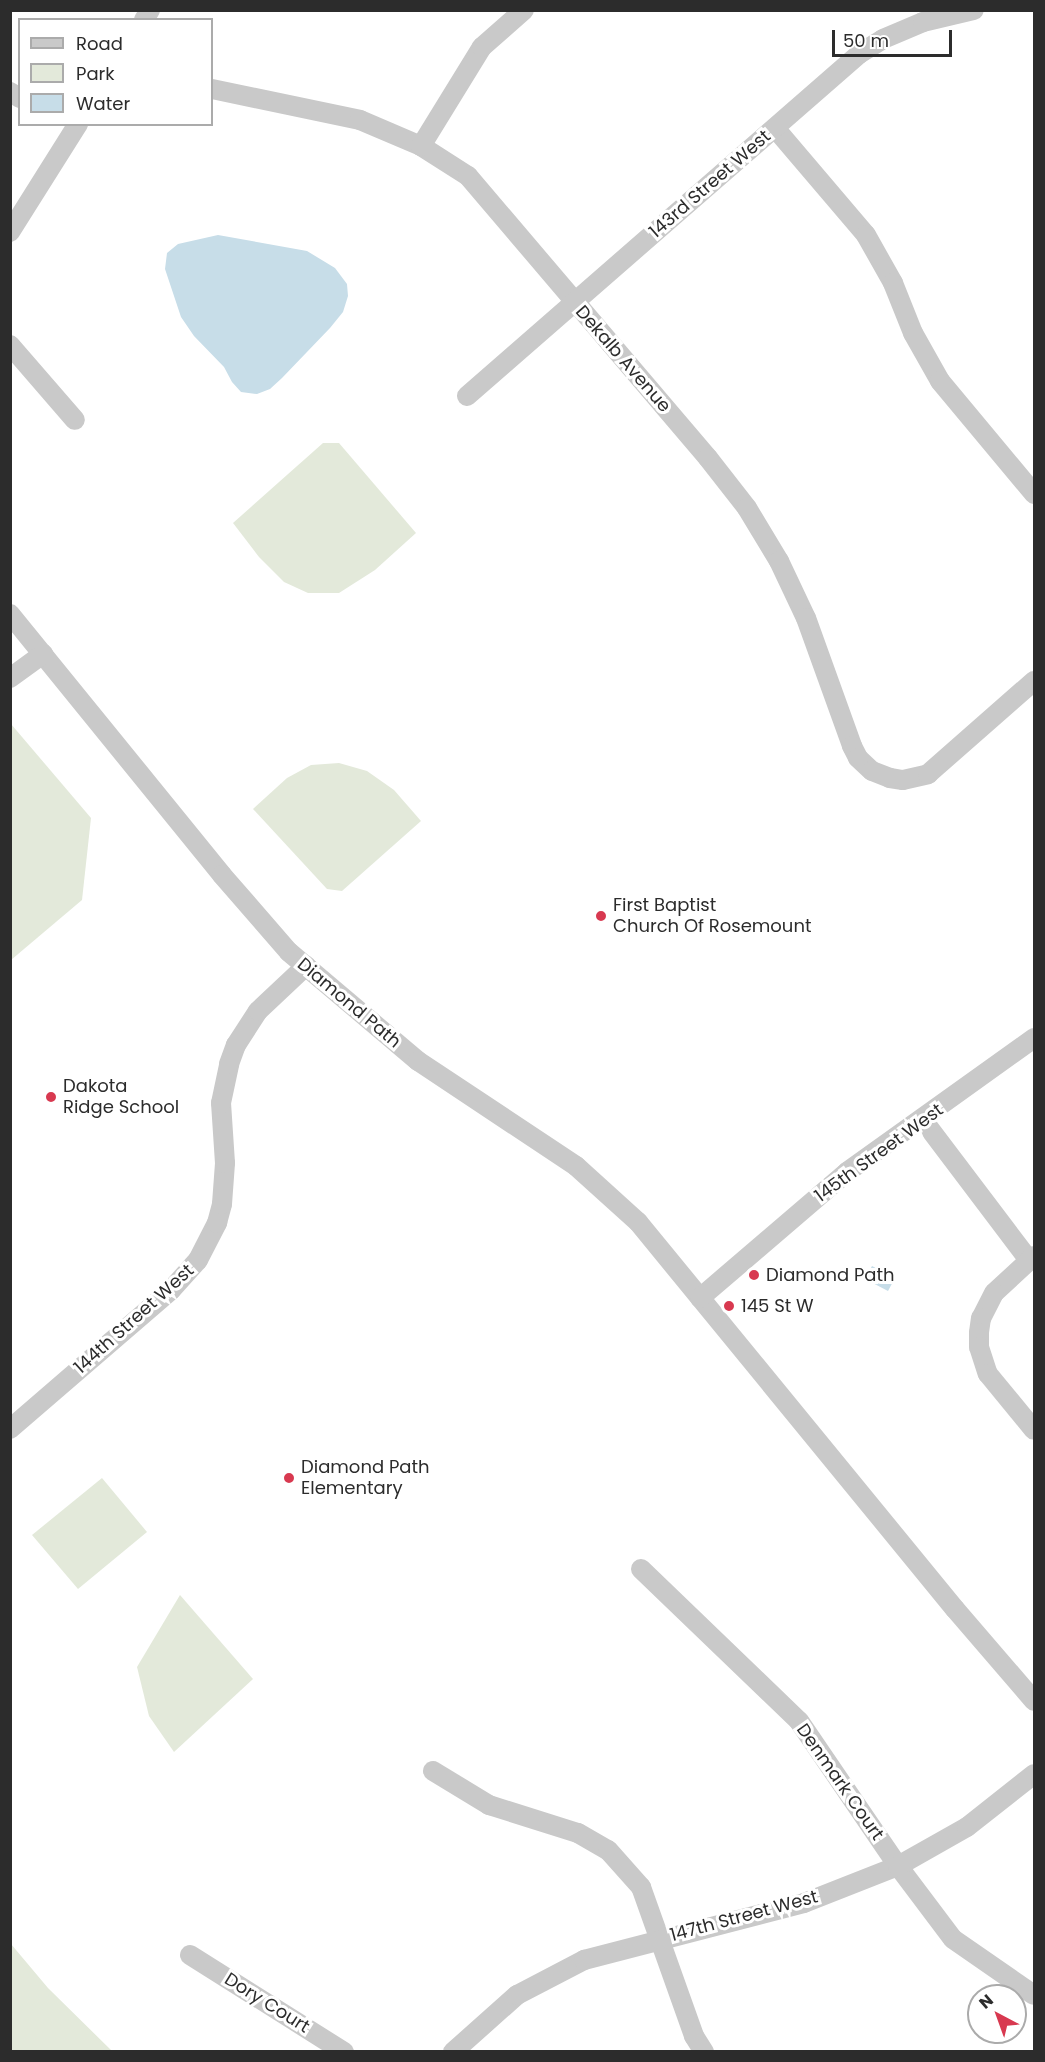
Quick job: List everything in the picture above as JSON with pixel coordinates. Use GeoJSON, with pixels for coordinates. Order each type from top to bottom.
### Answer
{"type":"FeatureCollection","features":[{"type":"Feature","properties":{"kind":"street"},"geometry":{"type":"LineString","coordinates":[[421,146],[482,47],[524,10]]}},
{"type":"Feature","properties":{"kind":"street","name":"143rd Street West"},"geometry":{"type":"LineString","coordinates":[[467,396],[859,54],[883,39],[936,18],[975,10]]}},
{"type":"Feature","properties":{"kind":"street","name":"Dekalb Avenue"},"geometry":{"type":"LineString","coordinates":[[213,89],[360,120],[421,146],[468,176],[708,458],[747,508],[779,561],[797,599],[855,753],[872,771],[896,779],[916,778],[934,771],[1035,681]]}},
{"type":"Feature","properties":{"kind":"street"},"geometry":{"type":"LineString","coordinates":[[10,232],[70,127]]}},
{"type":"Feature","properties":{"kind":"street"},"geometry":{"type":"LineString","coordinates":[[775,128],[866,235],[893,282],[913,333],[940,381],[1035,494]]}},
{"type":"Feature","properties":{"kind":"street"},"geometry":{"type":"LineString","coordinates":[[10,345],[75,420]]}},
{"type":"Feature","properties":{"kind":"street","name":"Diamond Path"},"geometry":{"type":"LineString","coordinates":[[10,614],[222,875],[289,952],[418,1061],[576,1166],[638,1222],[955,1610],[1035,1701]]}},
{"type":"Feature","properties":{"kind":"street"},"geometry":{"type":"LineString","coordinates":[[10,678],[43,654]]}},
{"type":"Feature","properties":{"kind":"street","name":"144th Street West"},"geometry":{"type":"LineString","coordinates":[[10,1429],[171,1290],[198,1260],[217,1223],[222,1204],[225,1163],[221,1103],[229,1064],[236,1045],[258,1011],[306,966]]}},
{"type":"Feature","properties":{"kind":"street","name":"145th Street West"},"geometry":{"type":"LineString","coordinates":[[700,1298],[848,1172],[1035,1038]]}},
{"type":"Feature","properties":{"kind":"street"},"geometry":{"type":"LineString","coordinates":[[923,1120],[1032,1258],[994,1293],[981,1318],[979,1347],[988,1374],[1035,1430]]}},
{"type":"Feature","properties":{"kind":"street","name":"Denmark Court"},"geometry":{"type":"LineString","coordinates":[[641,1569],[799,1721],[898,1866],[953,1939],[1035,1995]]}},
{"type":"Feature","properties":{"kind":"street"},"geometry":{"type":"LineString","coordinates":[[433,1771],[489,1805],[578,1833],[608,1850],[641,1887],[694,2036],[704,2052]]}},
{"type":"Feature","properties":{"kind":"street","name":"147th Street West"},"geometry":{"type":"LineString","coordinates":[[453,2052],[517,1995],[584,1960],[804,1903],[898,1866],[967,1827],[1035,1774]]}},
{"type":"Feature","properties":{"kind":"street","name":"Dory Court"},"geometry":{"type":"LineString","coordinates":[[190,1955],[344,2052]]}},
{"type":"Feature","properties":{"kind":"green space"},"geometry":{"type":"Polygon","coordinates":[[[323,443],[339,443],[416,533],[375,570],[339,593],[308,593],[284,582],[259,557],[233,523],[323,443]]]}},
{"type":"Feature","properties":{"kind":"green space"},"geometry":{"type":"Polygon","coordinates":[[[11,724],[91,818],[82,900],[11,960],[11,724]]]}},
{"type":"Feature","properties":{"kind":"green space"},"geometry":{"type":"Polygon","coordinates":[[[339,763],[367,771],[394,790],[421,821],[342,891],[327,889],[253,809],[287,778],[311,765],[339,763]]]}},
{"type":"Feature","properties":{"kind":"green space"},"geometry":{"type":"Polygon","coordinates":[[[102,1478],[147,1532],[78,1589],[32,1535],[102,1478]]]}},
{"type":"Feature","properties":{"kind":"green space"},"geometry":{"type":"Polygon","coordinates":[[[180,1595],[253,1679],[174,1752],[149,1716],[137,1667],[180,1595]]]}},
{"type":"Feature","properties":{"kind":"green space"},"geometry":{"type":"Polygon","coordinates":[[[11,1944],[48,1988],[112,2051],[11,2051],[11,1944]]]}},
{"type":"Feature","properties":{"kind":"water"},"geometry":{"type":"Polygon","coordinates":[[[218,235],[307,251],[335,268],[347,284],[348,296],[343,312],[330,328],[270,389],[257,394],[241,392],[232,382],[224,367],[194,336],[181,317],[165,269],[167,253],[178,244],[218,235]]]}},
{"type":"Feature","properties":{"kind":"water"},"geometry":{"type":"Polygon","coordinates":[[[872,1266],[895,1278],[888,1291],[865,1279],[872,1266]]]}},
{"type":"Feature","properties":{"kind":"place","name":"First Baptist Church Of Rosemount"},"geometry":{"type":"Point","coordinates":[601,916]}},
{"type":"Feature","properties":{"kind":"place","name":"Dakota Ridge School"},"geometry":{"type":"Point","coordinates":[51,1097]}},
{"type":"Feature","properties":{"kind":"place","name":"Diamond Path"},"geometry":{"type":"Point","coordinates":[754,1275]}},
{"type":"Feature","properties":{"kind":"place","name":"145 St W"},"geometry":{"type":"Point","coordinates":[729,1306]}},
{"type":"Feature","properties":{"kind":"place","name":"Diamond Path Elementary"},"geometry":{"type":"Point","coordinates":[289,1478]}}]}
